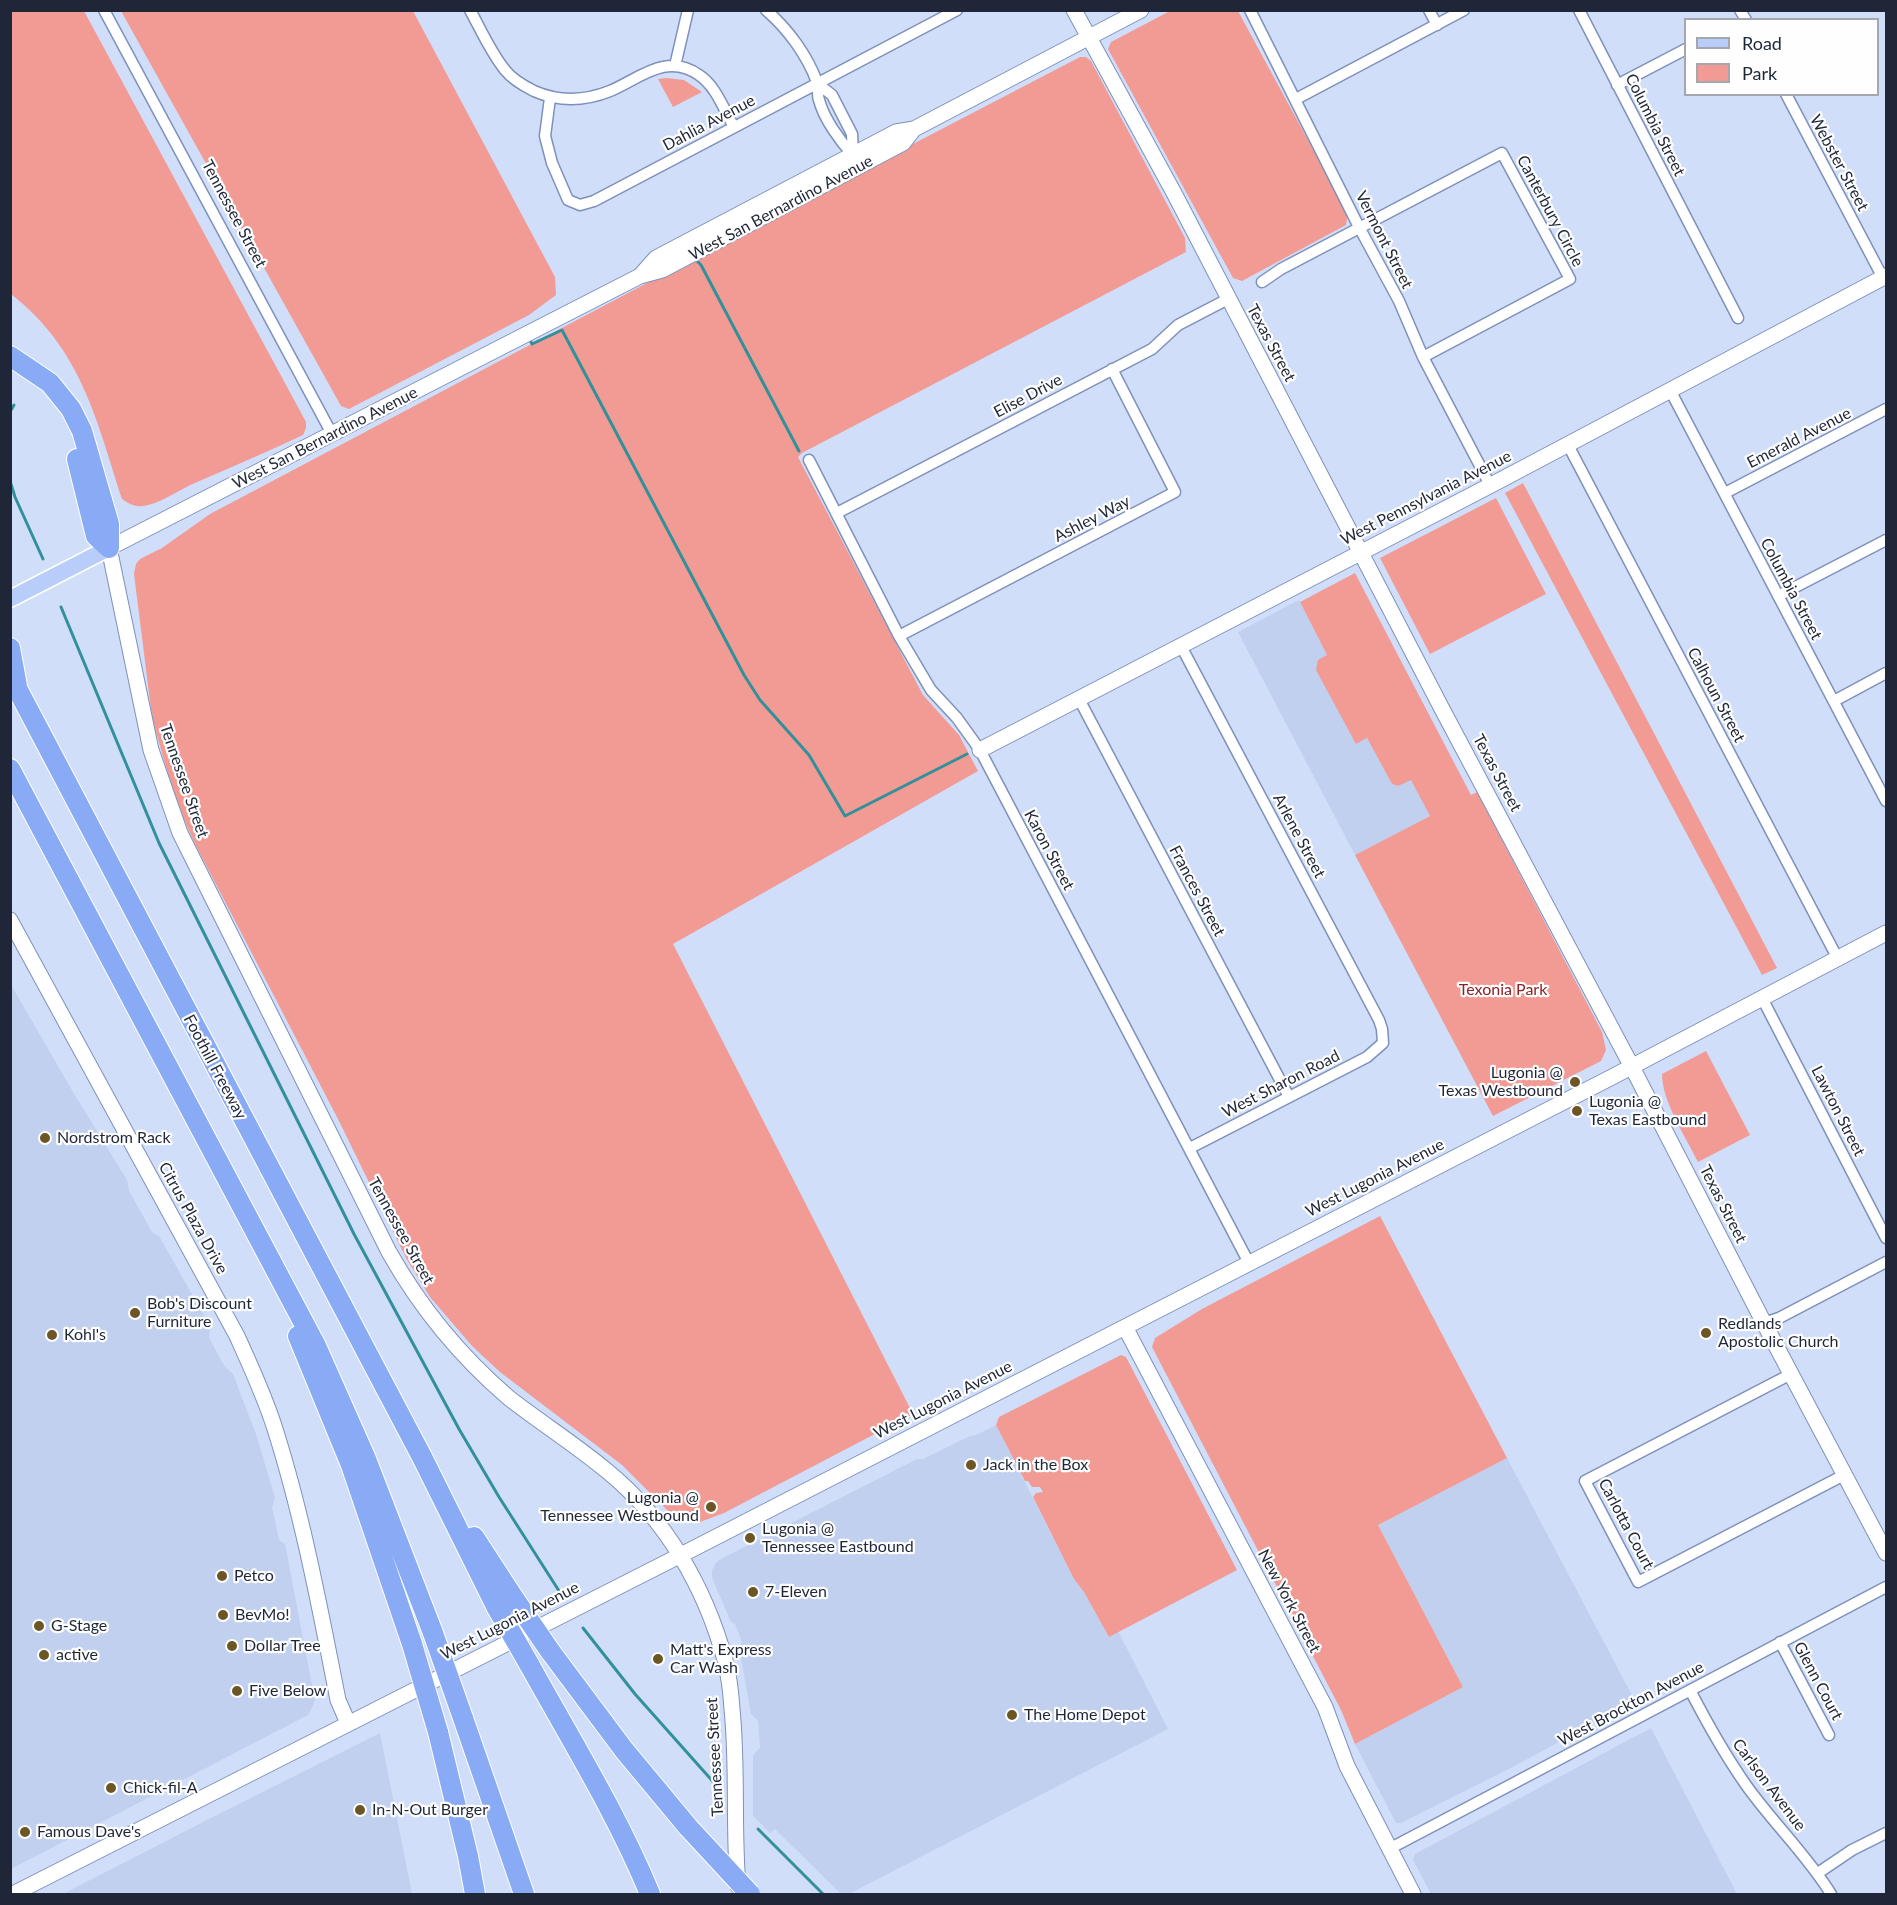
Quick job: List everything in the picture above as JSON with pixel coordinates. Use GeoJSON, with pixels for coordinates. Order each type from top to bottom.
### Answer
{"type":"FeatureCollection","features":[{"type":"Feature","properties":{"kind":"highway"},"geometry":{"type":"LineString","coordinates":[[10,356],[50,383],[71,409],[82,431],[109,524],[109,548]]}},
{"type":"Feature","properties":{"kind":"highway"},"geometry":{"type":"LineString","coordinates":[[10,372],[23,377],[38,388],[51,402],[63,421],[73,442],[96,536],[109,548]]}},
{"type":"Feature","properties":{"kind":"highway","name":"Foothill Freeway"},"geometry":{"type":"LineString","coordinates":[[10,648],[14,682],[422,1457],[505,1602]]}},
{"type":"Feature","properties":{"kind":"highway"},"geometry":{"type":"LineString","coordinates":[[10,769],[316,1346],[341,1400],[433,1633],[524,1894]]}},
{"type":"Feature","properties":{"kind":"highway"},"geometry":{"type":"LineString","coordinates":[[248,1217],[351,1465],[412,1644],[438,1732],[475,1894]]}},
{"type":"Feature","properties":{"kind":"highway"},"geometry":{"type":"LineString","coordinates":[[505,1602],[550,1651],[624,1750],[688,1827],[750,1894]]}},
{"type":"Feature","properties":{"kind":"highway"},"geometry":{"type":"LineString","coordinates":[[505,1602],[529,1664],[635,1858],[650,1894]]}},
{"type":"Feature","properties":{"kind":"main road","name":"West San Bernardino Avenue"},"geometry":{"type":"LineString","coordinates":[[10,599],[109,548]]}},
{"type":"Feature","properties":{"kind":"street","name":"Tennessee Street"},"geometry":{"type":"LineString","coordinates":[[104,10],[332,434]]}},
{"type":"Feature","properties":{"kind":"street"},"geometry":{"type":"LineString","coordinates":[[470,10],[506,70],[526,87],[550,98],[570,100],[589,97],[609,91],[647,71],[675,66],[698,74],[712,88],[734,128]]}},
{"type":"Feature","properties":{"kind":"street"},"geometry":{"type":"LineString","coordinates":[[675,66],[688,10]]}},
{"type":"Feature","properties":{"kind":"street"},"geometry":{"type":"LineString","coordinates":[[766,10],[792,38],[817,83],[819,100],[839,140],[853,155],[846,167],[774,206],[766,215]]}},
{"type":"Feature","properties":{"kind":"street","name":"Dahlia Avenue"},"geometry":{"type":"LineString","coordinates":[[550,98],[545,136],[552,163],[568,200],[580,205],[594,201],[957,10]]}},
{"type":"Feature","properties":{"kind":"street","name":"Texas Street"},"geometry":{"type":"LineString","coordinates":[[1074,10],[1168,183],[1764,1323],[1887,1553]]}},
{"type":"Feature","properties":{"kind":"street","name":"West San Bernardino Avenue"},"geometry":{"type":"LineString","coordinates":[[640,276],[656,258],[896,132],[914,129],[1141,10]]}},
{"type":"Feature","properties":{"kind":"street","name":"Vermont Street"},"geometry":{"type":"LineString","coordinates":[[1250,10],[1399,302],[1423,357],[1490,485]]}},
{"type":"Feature","properties":{"kind":"street"},"geometry":{"type":"LineString","coordinates":[[1429,10],[1437,25]]}},
{"type":"Feature","properties":{"kind":"street"},"geometry":{"type":"LineString","coordinates":[[1296,99],[1464,10]]}},
{"type":"Feature","properties":{"kind":"street","name":"Columbia Street"},"geometry":{"type":"LineString","coordinates":[[1579,10],[1738,318]]}},
{"type":"Feature","properties":{"kind":"street"},"geometry":{"type":"LineString","coordinates":[[1617,85],[1684,50]]}},
{"type":"Feature","properties":{"kind":"street","name":"Webster Street"},"geometry":{"type":"LineString","coordinates":[[1787,96],[1885,277]]}},
{"type":"Feature","properties":{"kind":"street","name":"West San Bernardino Avenue"},"geometry":{"type":"LineString","coordinates":[[109,548],[640,276],[662,270],[903,143],[914,129]]}},
{"type":"Feature","properties":{"kind":"street","name":"Canterbury Circle"},"geometry":{"type":"LineString","coordinates":[[1359,227],[1502,153],[1570,279],[1423,357]]}},
{"type":"Feature","properties":{"kind":"street"},"geometry":{"type":"LineString","coordinates":[[1262,282],[1281,269],[1359,227]]}},
{"type":"Feature","properties":{"kind":"street","name":"West Pennsylvania Avenue"},"geometry":{"type":"LineString","coordinates":[[980,750],[1568,445],[1885,277]]}},
{"type":"Feature","properties":{"kind":"street","name":"Elise Drive"},"geometry":{"type":"LineString","coordinates":[[837,513],[1152,349],[1185,321],[1228,299]]}},
{"type":"Feature","properties":{"kind":"street","name":"Ashley Way"},"geometry":{"type":"LineString","coordinates":[[899,636],[1176,492],[1112,369]]}},
{"type":"Feature","properties":{"kind":"street","name":"Columbia Street"},"geometry":{"type":"LineString","coordinates":[[1670,390],[1887,801]]}},
{"type":"Feature","properties":{"kind":"street","name":"Emerald Avenue"},"geometry":{"type":"LineString","coordinates":[[1725,493],[1887,409]]}},
{"type":"Feature","properties":{"kind":"street","name":"Calhoun Street"},"geometry":{"type":"LineString","coordinates":[[1568,445],[1839,959]]}},
{"type":"Feature","properties":{"kind":"street","name":"Karon Street"},"geometry":{"type":"LineString","coordinates":[[809,460],[899,636],[931,690],[957,718],[980,750],[1249,1263]]}},
{"type":"Feature","properties":{"kind":"street"},"geometry":{"type":"LineString","coordinates":[[1778,596],[1887,540]]}},
{"type":"Feature","properties":{"kind":"street","name":"Tennessee Street"},"geometry":{"type":"LineString","coordinates":[[109,548],[151,750],[180,833],[389,1252],[409,1287],[433,1319],[476,1367],[509,1397],[623,1485],[651,1515],[681,1555],[695,1580],[726,1662],[730,1686],[735,1733],[736,1863],[739,1894]]}},
{"type":"Feature","properties":{"kind":"street","name":"Arlene Street"},"geometry":{"type":"LineString","coordinates":[[1181,646],[1379,1020],[1383,1043]]}},
{"type":"Feature","properties":{"kind":"street"},"geometry":{"type":"LineString","coordinates":[[1834,701],[1887,673]]}},
{"type":"Feature","properties":{"kind":"street","name":"Frances Street"},"geometry":{"type":"LineString","coordinates":[[1078,699],[1289,1097]]}},
{"type":"Feature","properties":{"kind":"street","name":"Citrus Plaza Drive"},"geometry":{"type":"LineString","coordinates":[[10,920],[237,1336],[260,1386],[275,1427],[301,1518],[338,1700],[348,1723]]}},
{"type":"Feature","properties":{"kind":"street","name":"West Lugonia Avenue"},"geometry":{"type":"LineString","coordinates":[[13,1894],[681,1555],[1632,1067],[1887,933]]}},
{"type":"Feature","properties":{"kind":"street","name":"Lawton Street"},"geometry":{"type":"LineString","coordinates":[[1762,998],[1887,1238]]}},
{"type":"Feature","properties":{"kind":"street","name":"West Sharon Road"},"geometry":{"type":"LineString","coordinates":[[1190,1148],[1367,1057],[1383,1043]]}},
{"type":"Feature","properties":{"kind":"street"},"geometry":{"type":"LineString","coordinates":[[1764,1323],[1779,1318],[1887,1262]]}},
{"type":"Feature","properties":{"kind":"street","name":"New York Street"},"geometry":{"type":"LineString","coordinates":[[1125,1327],[1325,1707],[1347,1766],[1413,1894]]}},
{"type":"Feature","properties":{"kind":"street","name":"Carlotta Court"},"geometry":{"type":"LineString","coordinates":[[1791,1374],[1585,1481],[1638,1582],[1844,1475]]}},
{"type":"Feature","properties":{"kind":"street","name":"West Brockton Avenue"},"geometry":{"type":"LineString","coordinates":[[1389,1849],[1887,1587]]}},
{"type":"Feature","properties":{"kind":"street","name":"Glenn Court"},"geometry":{"type":"LineString","coordinates":[[1780,1642],[1829,1735]]}},
{"type":"Feature","properties":{"kind":"street","name":"Carlson Avenue"},"geometry":{"type":"LineString","coordinates":[[1690,1690],[1718,1743],[1747,1786],[1818,1873],[1831,1894]]}},
{"type":"Feature","properties":{"kind":"street"},"geometry":{"type":"LineString","coordinates":[[1818,1873],[1852,1850],[1887,1833]]}},
{"type":"Feature","properties":{"kind":"shaded area"},"geometry":{"type":"Polygon","coordinates":[[[1299,600],[1327,655],[1356,744],[1367,738],[1392,784],[1398,786],[1411,779],[1430,816],[1355,855],[1238,632],[1299,600]]]}},
{"type":"Feature","properties":{"kind":"shaded area"},"geometry":{"type":"Polygon","coordinates":[[[10,983],[127,1180],[129,1191],[152,1232],[159,1236],[210,1326],[209,1338],[225,1367],[233,1374],[257,1437],[275,1498],[272,1507],[279,1540],[285,1544],[315,1701],[308,1715],[11,1869],[10,983]]]}},
{"type":"Feature","properties":{"kind":"shaded area"},"geometry":{"type":"Polygon","coordinates":[[[996,1425],[1074,1579],[1084,1592],[1109,1637],[1118,1631],[1168,1729],[849,1894],[841,1894],[775,1829],[770,1833],[753,1816],[753,1756],[760,1747],[758,1721],[751,1714],[739,1647],[742,1642],[712,1578],[712,1571],[719,1560],[917,1459],[923,1459],[996,1425]]]}},
{"type":"Feature","properties":{"kind":"shaded area"},"geometry":{"type":"Polygon","coordinates":[[[1507,1458],[1635,1701],[1507,1770],[1401,1823],[1396,1823],[1355,1744],[1463,1687],[1378,1525],[1507,1458]]]}},
{"type":"Feature","properties":{"kind":"shaded area"},"geometry":{"type":"Polygon","coordinates":[[[1651,1728],[1737,1894],[1431,1894],[1413,1860],[1415,1854],[1651,1728]]]}},
{"type":"Feature","properties":{"kind":"shaded area"},"geometry":{"type":"Polygon","coordinates":[[[380,1733],[412,1894],[63,1894],[209,1819],[380,1733]]]}},
{"type":"Feature","properties":{"kind":"green space"},"geometry":{"type":"Polygon","coordinates":[[[10,11],[84,11],[306,422],[303,435],[154,503],[137,506],[122,499],[94,413],[70,362],[35,315],[11,294],[10,11]]]}},
{"type":"Feature","properties":{"kind":"green space"},"geometry":{"type":"Polygon","coordinates":[[[121,11],[413,11],[555,277],[556,295],[529,315],[349,409],[341,406],[121,11]]]}},
{"type":"Feature","properties":{"kind":"green space"},"geometry":{"type":"Polygon","coordinates":[[[1170,11],[1238,11],[1348,214],[1346,225],[1242,281],[1233,278],[1108,49],[1111,42],[1170,11]]]}},
{"type":"Feature","properties":{"kind":"green space"},"geometry":{"type":"Polygon","coordinates":[[[1080,57],[1086,57],[1091,61],[1185,238],[1186,252],[798,457],[923,695],[959,735],[978,771],[673,944],[913,1414],[724,1513],[700,1522],[679,1522],[622,1465],[500,1372],[472,1346],[430,1297],[406,1258],[339,1121],[195,844],[179,808],[152,717],[134,574],[136,564],[140,559],[162,548],[210,514],[1080,57]]]}},
{"type":"Feature","properties":{"kind":"green space"},"geometry":{"type":"Polygon","coordinates":[[[658,79],[684,80],[702,92],[673,107],[658,79]]]}},
{"type":"Feature","properties":{"kind":"green space"},"geometry":{"type":"Polygon","coordinates":[[[1523,483],[1777,968],[1762,975],[1505,493],[1523,483]]]}},
{"type":"Feature","properties":{"kind":"green space"},"geometry":{"type":"Polygon","coordinates":[[[1496,498],[1546,594],[1430,654],[1380,558],[1496,498]]]}},
{"type":"Feature","properties":{"kind":"green space","name":"Texonia Park"},"geometry":{"type":"Polygon","coordinates":[[[1355,573],[1471,795],[1477,792],[1602,1032],[1606,1050],[1601,1061],[1493,1116],[1355,855],[1430,816],[1411,780],[1398,786],[1392,784],[1367,738],[1356,744],[1316,670],[1318,660],[1327,655],[1300,602],[1355,573]]]}},
{"type":"Feature","properties":{"kind":"green space"},"geometry":{"type":"Polygon","coordinates":[[[1706,1051],[1750,1135],[1698,1162],[1670,1108],[1662,1074],[1706,1051]]]}},
{"type":"Feature","properties":{"kind":"green space"},"geometry":{"type":"Polygon","coordinates":[[[1380,1216],[1507,1458],[1378,1525],[1463,1687],[1355,1744],[1341,1710],[1152,1347],[1155,1338],[1202,1309],[1380,1216]]]}},
{"type":"Feature","properties":{"kind":"green space"},"geometry":{"type":"Polygon","coordinates":[[[1121,1355],[1126,1357],[1237,1570],[1109,1637],[1084,1592],[1074,1579],[1033,1497],[1036,1493],[1043,1492],[1040,1487],[1032,1487],[1028,1481],[1025,1481],[996,1425],[999,1417],[1121,1355]]]}},
{"type":"Feature","properties":{"kind":"waterway"},"geometry":{"type":"LineString","coordinates":[[696,260],[701,265],[799,451]]}},
{"type":"Feature","properties":{"kind":"waterway"},"geometry":{"type":"LineString","coordinates":[[530,340],[532,344],[562,330],[744,675],[760,700],[809,755],[845,816],[967,754]]}},
{"type":"Feature","properties":{"kind":"waterway"},"geometry":{"type":"LineString","coordinates":[[10,412],[14,405]]}},
{"type":"Feature","properties":{"kind":"waterway"},"geometry":{"type":"LineString","coordinates":[[10,481],[43,559]]}},
{"type":"Feature","properties":{"kind":"waterway"},"geometry":{"type":"LineString","coordinates":[[61,607],[159,843],[354,1234],[459,1429],[561,1594]]}},
{"type":"Feature","properties":{"kind":"waterway"},"geometry":{"type":"LineString","coordinates":[[583,1628],[635,1694],[716,1785]]}},
{"type":"Feature","properties":{"kind":"waterway"},"geometry":{"type":"LineString","coordinates":[[758,1829],[823,1894]]}},
{"type":"Feature","properties":{"kind":"place","name":"Lugonia @ Texas Westbound"},"geometry":{"type":"Point","coordinates":[1575,1082]}},
{"type":"Feature","properties":{"kind":"place","name":"Lugonia @ Texas Eastbound"},"geometry":{"type":"Point","coordinates":[1577,1111]}},
{"type":"Feature","properties":{"kind":"place","name":"Nordstrom Rack"},"geometry":{"type":"Point","coordinates":[45,1138]}},
{"type":"Feature","properties":{"kind":"place","name":"Bob's Discount Furniture"},"geometry":{"type":"Point","coordinates":[135,1313]}},
{"type":"Feature","properties":{"kind":"place","name":"Redlands Apostolic Church"},"geometry":{"type":"Point","coordinates":[1706,1333]}},
{"type":"Feature","properties":{"kind":"place","name":"Kohl's"},"geometry":{"type":"Point","coordinates":[52,1335]}},
{"type":"Feature","properties":{"kind":"place","name":"Jack in the Box"},"geometry":{"type":"Point","coordinates":[971,1465]}},
{"type":"Feature","properties":{"kind":"place","name":"Lugonia @ Tennessee Westbound"},"geometry":{"type":"Point","coordinates":[711,1507]}},
{"type":"Feature","properties":{"kind":"place","name":"Lugonia @ Tennessee Eastbound"},"geometry":{"type":"Point","coordinates":[750,1538]}},
{"type":"Feature","properties":{"kind":"place","name":"Petco"},"geometry":{"type":"Point","coordinates":[222,1576]}},
{"type":"Feature","properties":{"kind":"place","name":"7-Eleven"},"geometry":{"type":"Point","coordinates":[753,1592]}},
{"type":"Feature","properties":{"kind":"place","name":"BevMo!"},"geometry":{"type":"Point","coordinates":[223,1615]}},
{"type":"Feature","properties":{"kind":"place","name":"G-Stage"},"geometry":{"type":"Point","coordinates":[39,1626]}},
{"type":"Feature","properties":{"kind":"place","name":"Dollar Tree"},"geometry":{"type":"Point","coordinates":[232,1646]}},
{"type":"Feature","properties":{"kind":"place","name":"active"},"geometry":{"type":"Point","coordinates":[44,1655]}},
{"type":"Feature","properties":{"kind":"place","name":"Matt's Express Car Wash"},"geometry":{"type":"Point","coordinates":[658,1659]}},
{"type":"Feature","properties":{"kind":"place","name":"Five Below"},"geometry":{"type":"Point","coordinates":[237,1691]}},
{"type":"Feature","properties":{"kind":"place","name":"The Home Depot"},"geometry":{"type":"Point","coordinates":[1012,1715]}},
{"type":"Feature","properties":{"kind":"place","name":"Chick-fil-A"},"geometry":{"type":"Point","coordinates":[111,1788]}},
{"type":"Feature","properties":{"kind":"place","name":"In-N-Out Burger"},"geometry":{"type":"Point","coordinates":[360,1810]}},
{"type":"Feature","properties":{"kind":"place","name":"Famous Dave's"},"geometry":{"type":"Point","coordinates":[25,1832]}}]}
